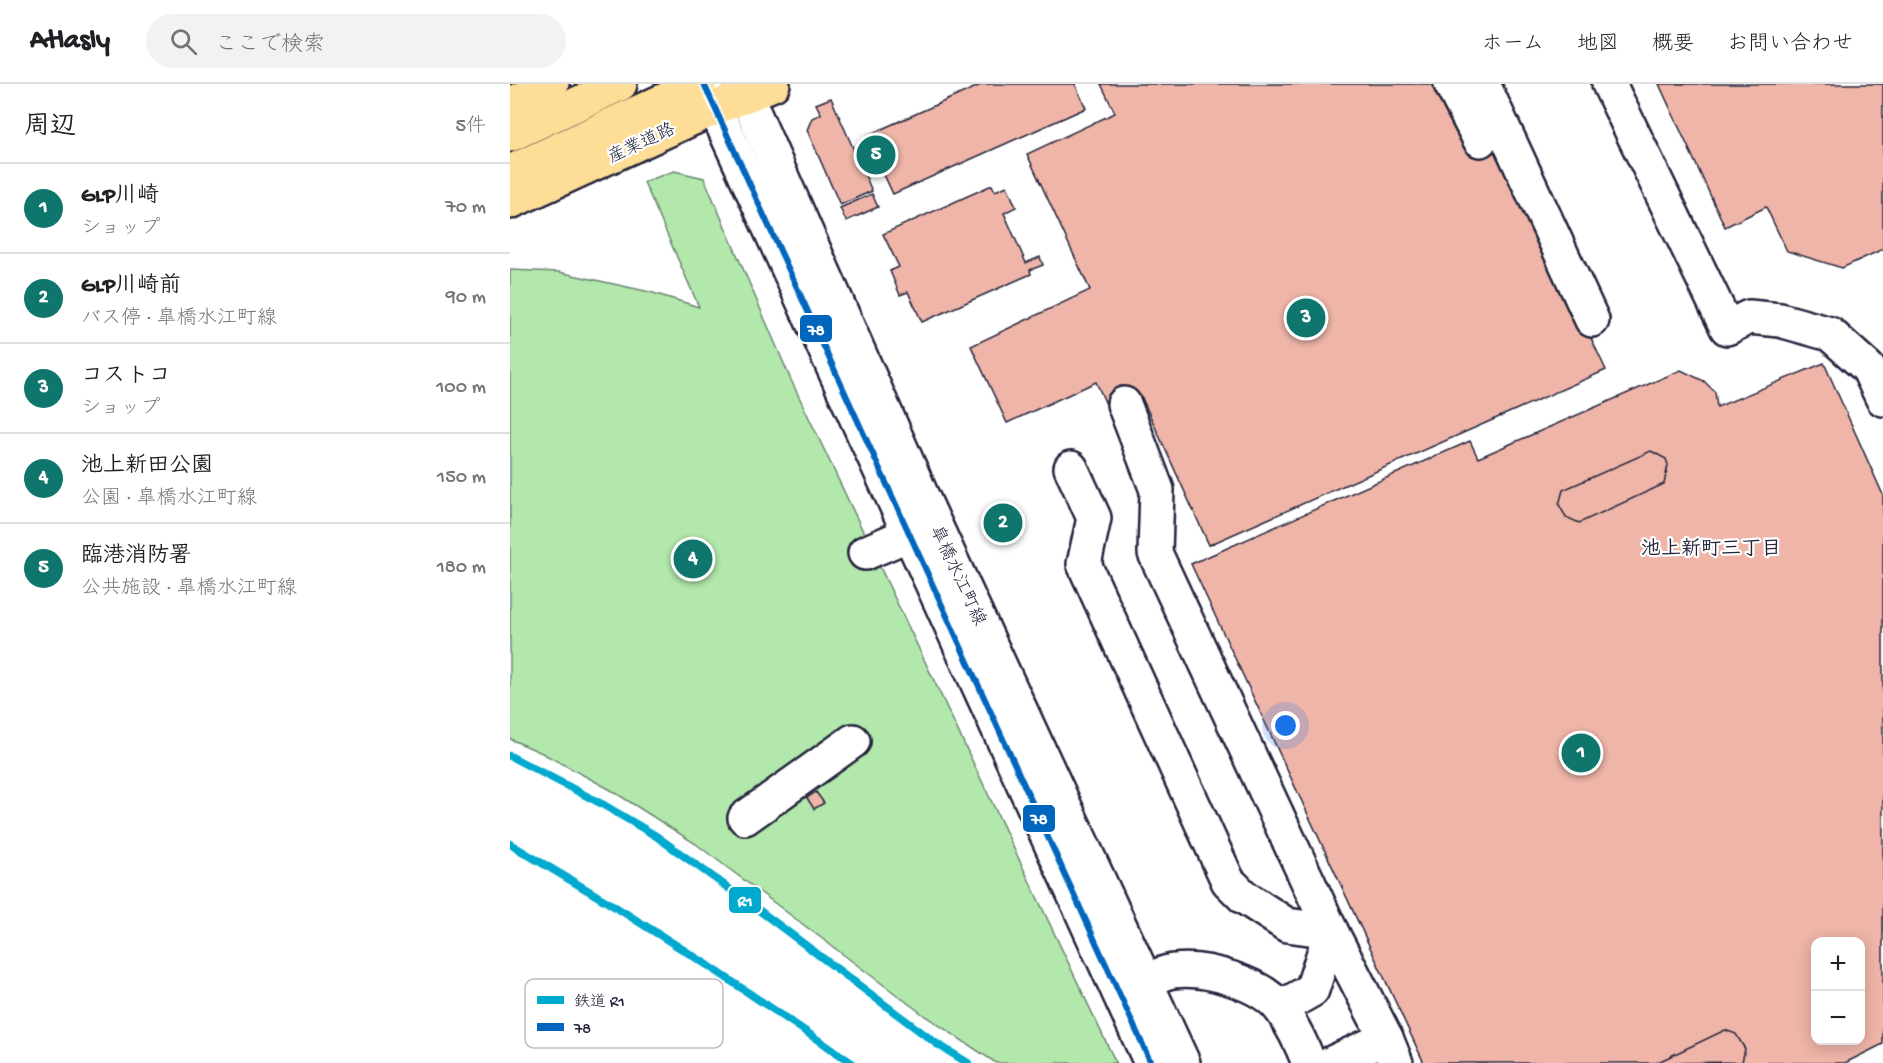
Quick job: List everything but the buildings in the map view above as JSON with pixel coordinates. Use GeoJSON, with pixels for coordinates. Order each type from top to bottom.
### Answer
{"type":"FeatureCollection","features":[{"type":"Feature","properties":{"kind":"main road"},"geometry":{"type":"LineString","coordinates":[[510,104],[552,84]]}},
{"type":"Feature","properties":{"kind":"main road"},"geometry":{"type":"LineString","coordinates":[[510,135],[620,84]]}},
{"type":"Feature","properties":{"kind":"main road","name":"産業道路"},"geometry":{"type":"LineString","coordinates":[[510,202],[706,92],[753,88]]}},
{"type":"Feature","properties":{"kind":"main road"},"geometry":{"type":"LineString","coordinates":[[510,172],[706,92]]}},
{"type":"Feature","properties":{"kind":"street"},"geometry":{"type":"LineString","coordinates":[[1451,84],[1480,140]]}},
{"type":"Feature","properties":{"kind":"street"},"geometry":{"type":"LineString","coordinates":[[1483,84],[1592,320]]}},
{"type":"Feature","properties":{"kind":"street"},"geometry":{"type":"LineString","coordinates":[[1609,84],[1727,328],[1749,317],[1780,320],[1830,334],[1868,368],[1883,399]]}},
{"type":"Feature","properties":{"kind":"street","name":"皐橋水江町線"},"geometry":{"type":"LineString","coordinates":[[753,88],[924,501],[1132,988],[1151,1063]]}},
{"type":"Feature","properties":{"kind":"street","name":"皐橋水江町線"},"geometry":{"type":"LineString","coordinates":[[706,92],[909,534],[1132,988],[1183,1063]]}},
{"type":"Feature","properties":{"kind":"street"},"geometry":{"type":"LineString","coordinates":[[1124,404],[1157,490],[1155,553],[1331,931],[1391,1051],[1332,1063]]}},
{"type":"Feature","properties":{"kind":"street"},"geometry":{"type":"LineString","coordinates":[[1071,468],[1094,518],[1084,564],[1228,881],[1244,897],[1287,925],[1331,931]]}},
{"type":"Feature","properties":{"kind":"street"},"geometry":{"type":"LineString","coordinates":[[865,553],[909,534]]}},
{"type":"Feature","properties":{"kind":"street"},"geometry":{"type":"LineString","coordinates":[[745,818],[853,741]]}},
{"type":"Feature","properties":{"kind":"street"},"geometry":{"type":"LineString","coordinates":[[1280,1008],[1312,990],[1331,931]]}},
{"type":"Feature","properties":{"kind":"street"},"geometry":{"type":"LineString","coordinates":[[1132,988],[1173,971],[1213,973],[1253,987],[1280,1008],[1303,1048],[1308,1063]]}},
{"type":"Feature","properties":{"kind":"green space"},"geometry":{"type":"Polygon","coordinates":[[[674,171],[704,178],[791,380],[1116,1063],[996,1063],[925,1016],[696,844],[611,790],[542,753],[510,739],[510,270],[559,272],[650,292],[699,307],[644,182],[674,171]]]}},
{"type":"Feature","properties":{"kind":"rail line","name":"R1"},"geometry":{"type":"LineString","coordinates":[[510,756],[602,804],[656,836],[937,1044],[968,1063]]}},
{"type":"Feature","properties":{"kind":"rail line","name":"R1"},"geometry":{"type":"LineString","coordinates":[[510,844],[709,966],[852,1063]]}},
{"type":"Feature","properties":{"kind":"transit line","name":"78"},"geometry":{"type":"LineString","coordinates":[[704,84],[1151,1063]]}},
{"type":"Feature","properties":{"kind":"place","name":"臨港消防署"},"geometry":{"type":"Point","coordinates":[876,155]}},
{"type":"Feature","properties":{"kind":"place","name":"コストコ"},"geometry":{"type":"Point","coordinates":[1306,318]}},
{"type":"Feature","properties":{"kind":"place","name":"GLP川崎前"},"geometry":{"type":"Point","coordinates":[1003,523]}},
{"type":"Feature","properties":{"kind":"place","name":"池上新田公園"},"geometry":{"type":"Point","coordinates":[693,559]}},
{"type":"Feature","properties":{"kind":"place","name":"GLP川崎"},"geometry":{"type":"Point","coordinates":[1581,753]}},
{"type":"Feature","properties":{"kind":"district","name":"池上新町三丁目"},"geometry":{"type":"Point","coordinates":[1711,547]}}]}
